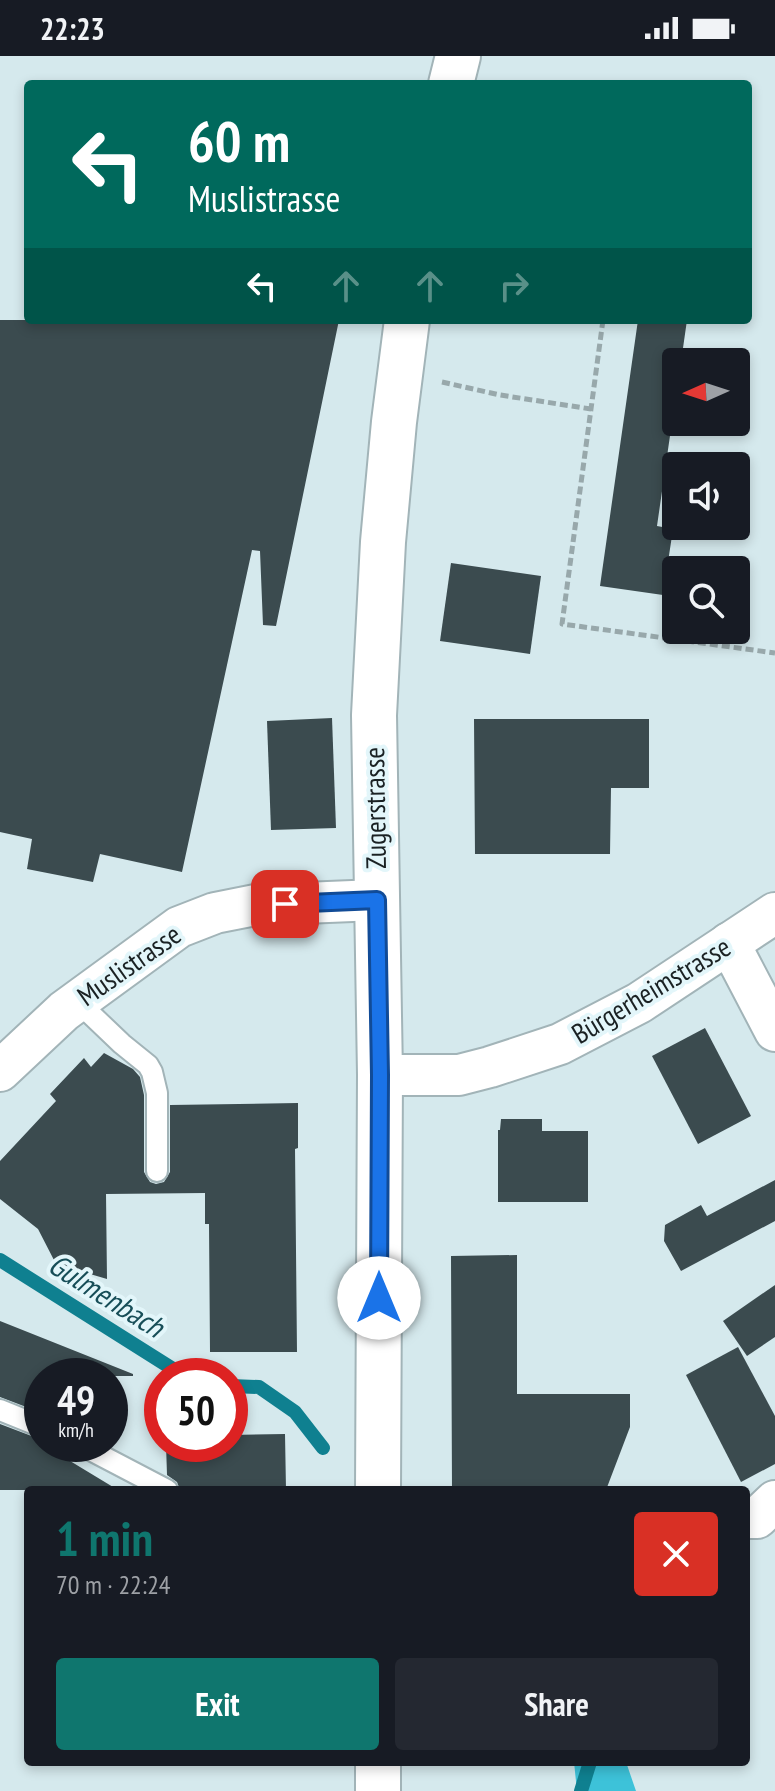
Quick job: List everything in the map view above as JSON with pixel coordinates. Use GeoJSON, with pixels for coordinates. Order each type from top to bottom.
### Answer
{"type":"FeatureCollection","features":[{"type":"Feature","properties":{"kind":"main road"},"geometry":{"type":"LineString","coordinates":[[452,80],[458,56]]}},
{"type":"Feature","properties":{"kind":"main road","name":"Zugerstrasse"},"geometry":{"type":"LineString","coordinates":[[378,1486],[380,1075],[374,715],[383,542],[406,324]]}},
{"type":"Feature","properties":{"kind":"main road"},"geometry":{"type":"LineString","coordinates":[[378,1766],[378,1791]]}},
{"type":"Feature","properties":{"kind":"street","name":"Muslistrasse"},"geometry":{"type":"LineString","coordinates":[[0,1071],[64,1011],[179,927],[215,913],[255,905],[377,900]]}},
{"type":"Feature","properties":{"kind":"street","name":"Bürgerheimstrasse"},"geometry":{"type":"LineString","coordinates":[[380,1075],[459,1075],[560,1044],[639,1003],[775,913]]}},
{"type":"Feature","properties":{"kind":"street"},"geometry":{"type":"LineString","coordinates":[[729,943],[775,1031]]}},
{"type":"Feature","properties":{"kind":"street"},"geometry":{"type":"LineString","coordinates":[[750,1518],[757,1518],[775,1501]]}},
{"type":"Feature","properties":{"kind":"lane"},"geometry":{"type":"LineString","coordinates":[[78,1002],[152,1072],[157,1093],[157,1171]]}},
{"type":"Feature","properties":{"kind":"lane"},"geometry":{"type":"LineString","coordinates":[[0,1410],[24,1420]]}},
{"type":"Feature","properties":{"kind":"lane"},"geometry":{"type":"LineString","coordinates":[[113,1462],[159,1486]]}},
{"type":"Feature","properties":{"kind":"path"},"geometry":{"type":"LineString","coordinates":[[602,324],[562,624],[775,653]]}},
{"type":"Feature","properties":{"kind":"path"},"geometry":{"type":"LineString","coordinates":[[400,376],[591,409]]}},
{"type":"Feature","properties":{"kind":"shaded area"},"geometry":{"type":"Polygon","coordinates":[[[574,1766],[627,1766],[636,1791],[577,1791],[574,1766]]]}},
{"type":"Feature","properties":{"kind":"building"},"geometry":{"type":"Polygon","coordinates":[[[0,320],[24,320],[24,324],[338,324],[276,626],[263,625],[260,551],[252,550],[182,872],[100,854],[93,882],[27,869],[32,839],[0,832],[0,320]]]}},
{"type":"Feature","properties":{"kind":"building"},"geometry":{"type":"Polygon","coordinates":[[[637,324],[686,324],[683,348],[662,348],[662,436],[670,436],[668,452],[662,452],[662,491],[657,526],[662,527],[662,540],[671,540],[669,556],[662,556],[662,595],[600,586],[637,324]]]}},
{"type":"Feature","properties":{"kind":"building"},"geometry":{"type":"Polygon","coordinates":[[[451,563],[541,576],[530,654],[440,641],[451,563]]]}},
{"type":"Feature","properties":{"kind":"building"},"geometry":{"type":"Polygon","coordinates":[[[332,718],[336,828],[271,830],[267,721],[332,718]]]}},
{"type":"Feature","properties":{"kind":"building"},"geometry":{"type":"Polygon","coordinates":[[[474,719],[649,719],[649,788],[611,788],[610,854],[475,854],[474,719]]]}},
{"type":"Feature","properties":{"kind":"building"},"geometry":{"type":"Polygon","coordinates":[[[705,1028],[751,1116],[698,1144],[652,1056],[705,1028]]]}},
{"type":"Feature","properties":{"kind":"building"},"geometry":{"type":"Polygon","coordinates":[[[104,1053],[133,1069],[140,1077],[144,1095],[144,1172],[150,1182],[156,1184],[164,1182],[170,1172],[170,1105],[298,1103],[298,1148],[295,1149],[297,1352],[210,1352],[209,1224],[205,1224],[205,1193],[106,1194],[107,1279],[56,1264],[38,1229],[0,1199],[0,1161],[56,1101],[50,1094],[84,1058],[91,1067],[104,1053]]]}},
{"type":"Feature","properties":{"kind":"building"},"geometry":{"type":"Polygon","coordinates":[[[501,1119],[542,1119],[542,1131],[588,1131],[588,1202],[498,1202],[498,1130],[501,1119]]]}},
{"type":"Feature","properties":{"kind":"building"},"geometry":{"type":"Polygon","coordinates":[[[775,1180],[775,1221],[681,1271],[664,1241],[665,1225],[701,1205],[707,1216],[775,1180]]]}},
{"type":"Feature","properties":{"kind":"building"},"geometry":{"type":"Polygon","coordinates":[[[517,1255],[517,1394],[630,1394],[630,1427],[608,1486],[452,1486],[451,1256],[517,1255]]]}},
{"type":"Feature","properties":{"kind":"building"},"geometry":{"type":"Polygon","coordinates":[[[775,1285],[775,1337],[747,1356],[723,1321],[775,1285]]]}},
{"type":"Feature","properties":{"kind":"building"},"geometry":{"type":"Polygon","coordinates":[[[0,1321],[93,1358],[24,1358],[24,1406],[0,1397],[0,1321]]]}},
{"type":"Feature","properties":{"kind":"building"},"geometry":{"type":"Polygon","coordinates":[[[738,1347],[775,1416],[775,1464],[741,1482],[686,1375],[738,1347]]]}},
{"type":"Feature","properties":{"kind":"building"},"geometry":{"type":"Polygon","coordinates":[[[0,1424],[24,1433],[24,1462],[72,1462],[111,1486],[24,1486],[24,1490],[0,1490],[0,1424]]]}},
{"type":"Feature","properties":{"kind":"building"},"geometry":{"type":"Polygon","coordinates":[[[285,1434],[286,1486],[178,1486],[167,1475],[167,1462],[248,1462],[248,1435],[285,1434]]]}},
{"type":"Feature","properties":{"kind":"waterway","name":"Gulmenbach"},"geometry":{"type":"LineString","coordinates":[[0,1260],[155,1358]]}},
{"type":"Feature","properties":{"kind":"waterway","name":"Gulmenbach"},"geometry":{"type":"LineString","coordinates":[[248,1387],[259,1387],[295,1412],[323,1448]]}},
{"type":"Feature","properties":{"kind":"waterway","name":"Gulmenbach"},"geometry":{"type":"LineString","coordinates":[[581,1791],[589,1766]]}},
{"type":"Feature","properties":{"kind":"route"},"geometry":{"type":"LineString","coordinates":[[285,904],[377,900],[379,1298]]}}]}
